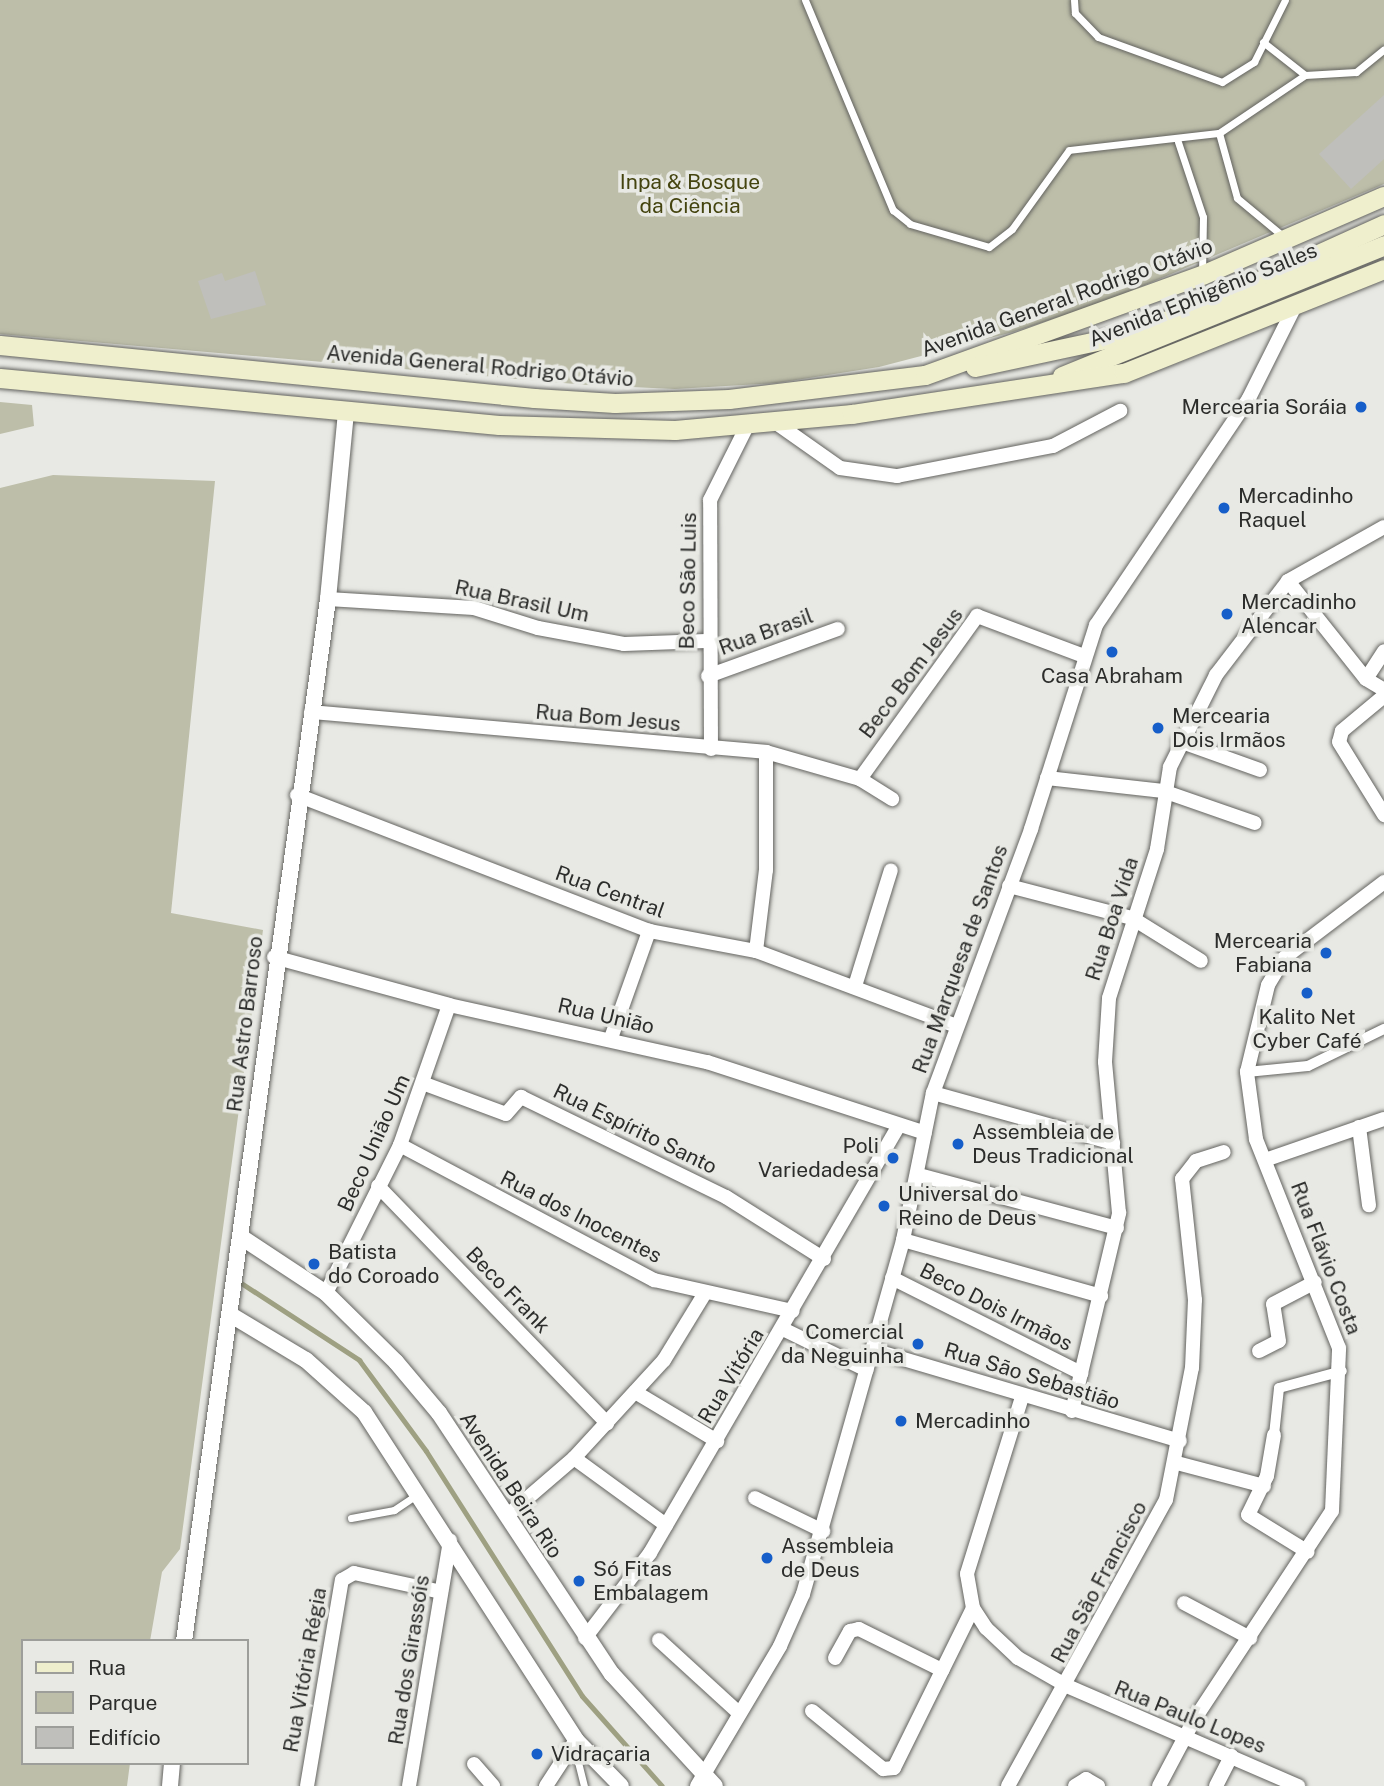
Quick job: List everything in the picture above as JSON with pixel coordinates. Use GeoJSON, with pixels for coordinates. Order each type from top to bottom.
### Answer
{"type":"FeatureCollection","features":[{"type":"Feature","properties":{"kind":"main road","name":"Avenida General Rodrigo Otávio"},"geometry":{"type":"LineString","coordinates":[[0,345],[615,403],[729,399],[925,375],[1202,275],[1384,196]]}},
{"type":"Feature","properties":{"kind":"main road","name":"Avenida Ephigênio Salles"},"geometry":{"type":"LineString","coordinates":[[925,375],[1106,340],[1199,308],[1384,224]]}},
{"type":"Feature","properties":{"kind":"main road","name":"Avenida Ephigênio Salles"},"geometry":{"type":"LineString","coordinates":[[1038,385],[1384,245]]}},
{"type":"Feature","properties":{"kind":"main road"},"geometry":{"type":"LineString","coordinates":[[0,379],[589,431],[749,422],[1124,373],[1293,310],[1384,271]]}},
{"type":"Feature","properties":{"kind":"street","name":"Rua Marquesa de Santos"},"geometry":{"type":"LineString","coordinates":[[705,1782],[739,1713],[793,1620],[823,1531],[903,1240],[919,1175],[933,1093],[954,1025],[1048,778],[1084,656],[1096,625],[1249,398],[1293,310]]}},
{"type":"Feature","properties":{"kind":"street","name":"Rua Astro Barroso"},"geometry":{"type":"LineString","coordinates":[[184,1639],[194,1537],[231,1315],[274,957],[328,599],[346,411]]}},
{"type":"Feature","properties":{"kind":"street"},"geometry":{"type":"LineString","coordinates":[[772,420],[840,468],[897,476],[1053,446],[1120,411]]}},
{"type":"Feature","properties":{"kind":"street","name":"Beco São Luis"},"geometry":{"type":"LineString","coordinates":[[711,749],[706,641],[710,500],[749,422]]}},
{"type":"Feature","properties":{"kind":"street","name":"Rua Boa Vida"},"geometry":{"type":"LineString","coordinates":[[1072,1411],[1117,1228],[1105,1032],[1113,973],[1157,849],[1163,791],[1179,741],[1216,675],[1288,581],[1312,562],[1384,527]]}},
{"type":"Feature","properties":{"kind":"street"},"geometry":{"type":"LineString","coordinates":[[1288,581],[1366,679],[1384,690]]}},
{"type":"Feature","properties":{"kind":"street","name":"Rua Brasil Um"},"geometry":{"type":"LineString","coordinates":[[328,599],[474,608],[538,628],[624,643],[706,641]]}},
{"type":"Feature","properties":{"kind":"street","name":"Beco Bom Jesus"},"geometry":{"type":"LineString","coordinates":[[860,779],[977,616],[1084,656]]}},
{"type":"Feature","properties":{"kind":"street","name":"Rua Brasil"},"geometry":{"type":"LineString","coordinates":[[708,676],[838,629]]}},
{"type":"Feature","properties":{"kind":"street"},"geometry":{"type":"LineString","coordinates":[[1366,679],[1384,651]]}},
{"type":"Feature","properties":{"kind":"street"},"geometry":{"type":"LineString","coordinates":[[1384,696],[1342,731],[1339,742],[1384,815]]}},
{"type":"Feature","properties":{"kind":"street","name":"Rua Bom Jesus"},"geometry":{"type":"LineString","coordinates":[[311,712],[766,752],[860,779],[892,799]]}},
{"type":"Feature","properties":{"kind":"street"},"geometry":{"type":"LineString","coordinates":[[1179,741],[1260,770]]}},
{"type":"Feature","properties":{"kind":"street"},"geometry":{"type":"LineString","coordinates":[[756,951],[766,870],[766,752]]}},
{"type":"Feature","properties":{"kind":"street"},"geometry":{"type":"LineString","coordinates":[[1048,778],[1163,791],[1255,823]]}},
{"type":"Feature","properties":{"kind":"street","name":"Rua Central"},"geometry":{"type":"LineString","coordinates":[[297,795],[649,931],[756,951],[954,1025]]}},
{"type":"Feature","properties":{"kind":"street"},"geometry":{"type":"LineString","coordinates":[[855,986],[891,870]]}},
{"type":"Feature","properties":{"kind":"street","name":"Rua Flávio Costa"},"geometry":{"type":"LineString","coordinates":[[1159,1786],[1184,1738],[1324,1532],[1337,1489],[1343,1371],[1315,1282],[1265,1160],[1251,1117],[1247,1072],[1268,985],[1284,958],[1384,882]]}},
{"type":"Feature","properties":{"kind":"street"},"geometry":{"type":"LineString","coordinates":[[1009,886],[1132,918],[1201,961]]}},
{"type":"Feature","properties":{"kind":"street"},"geometry":{"type":"LineString","coordinates":[[611,1038],[649,931]]}},
{"type":"Feature","properties":{"kind":"street","name":"Rua União"},"geometry":{"type":"LineString","coordinates":[[274,957],[449,1005],[611,1038],[925,1133]]}},
{"type":"Feature","properties":{"kind":"street","name":"Beco União Um"},"geometry":{"type":"LineString","coordinates":[[326,1293],[400,1145],[425,1084],[449,1005]]}},
{"type":"Feature","properties":{"kind":"street"},"geometry":{"type":"LineString","coordinates":[[1247,1072],[1308,1066],[1384,1029]]}},
{"type":"Feature","properties":{"kind":"street","name":"Rua Espírito Santo"},"geometry":{"type":"LineString","coordinates":[[425,1084],[506,1114],[521,1097],[726,1197],[824,1259]]}},
{"type":"Feature","properties":{"kind":"street"},"geometry":{"type":"LineString","coordinates":[[933,1093],[1113,1143]]}},
{"type":"Feature","properties":{"kind":"street"},"geometry":{"type":"LineString","coordinates":[[1265,1160],[1384,1119]]}},
{"type":"Feature","properties":{"kind":"street","name":"Rua Vitória"},"geometry":{"type":"LineString","coordinates":[[585,1638],[666,1525],[824,1259],[899,1126]]}},
{"type":"Feature","properties":{"kind":"street"},"geometry":{"type":"LineString","coordinates":[[1359,1127],[1369,1205]]}},
{"type":"Feature","properties":{"kind":"street","name":"Rua dos Inocentes"},"geometry":{"type":"LineString","coordinates":[[400,1145],[653,1280],[793,1311]]}},
{"type":"Feature","properties":{"kind":"street","name":"Rua São Francisco"},"geometry":{"type":"LineString","coordinates":[[1008,1786],[1157,1523],[1177,1463],[1195,1300],[1182,1179],[1196,1161],[1224,1152]]}},
{"type":"Feature","properties":{"kind":"street"},"geometry":{"type":"LineString","coordinates":[[919,1175],[1117,1228]]}},
{"type":"Feature","properties":{"kind":"street","name":"Beco Frank"},"geometry":{"type":"LineString","coordinates":[[378,1186],[607,1423]]}},
{"type":"Feature","properties":{"kind":"street","name":"Avenida Beira Rio"},"geometry":{"type":"LineString","coordinates":[[241,1237],[326,1293],[430,1403],[509,1514],[585,1638],[705,1782]]}},
{"type":"Feature","properties":{"kind":"street"},"geometry":{"type":"LineString","coordinates":[[903,1240],[1101,1296]]}},
{"type":"Feature","properties":{"kind":"street","name":"Beco Dois Irmãos"},"geometry":{"type":"LineString","coordinates":[[892,1278],[1081,1373]]}},
{"type":"Feature","properties":{"kind":"street"},"geometry":{"type":"LineString","coordinates":[[1259,1351],[1279,1341],[1273,1304],[1315,1282]]}},
{"type":"Feature","properties":{"kind":"street"},"geometry":{"type":"LineString","coordinates":[[509,1514],[575,1458],[635,1392],[677,1343],[705,1293]]}},
{"type":"Feature","properties":{"kind":"street"},"geometry":{"type":"LineString","coordinates":[[231,1315],[336,1384],[364,1412],[450,1540],[579,1744],[621,1786]]}},
{"type":"Feature","properties":{"kind":"street"},"geometry":{"type":"LineString","coordinates":[[783,1329],[867,1370]]}},
{"type":"Feature","properties":{"kind":"street","name":"Rua São Sebastião"},"geometry":{"type":"LineString","coordinates":[[873,1350],[1021,1397],[1180,1441]]}},
{"type":"Feature","properties":{"kind":"street"},"geometry":{"type":"LineString","coordinates":[[1308,1552],[1250,1519],[1264,1486],[1274,1435],[1279,1388],[1343,1371]]}},
{"type":"Feature","properties":{"kind":"street"},"geometry":{"type":"LineString","coordinates":[[635,1392],[717,1441]]}},
{"type":"Feature","properties":{"kind":"street"},"geometry":{"type":"LineString","coordinates":[[812,1711],[883,1769],[903,1761],[942,1670],[973,1608],[971,1558],[1021,1397]]}},
{"type":"Feature","properties":{"kind":"street"},"geometry":{"type":"LineString","coordinates":[[575,1458],[666,1525]]}},
{"type":"Feature","properties":{"kind":"street"},"geometry":{"type":"LineString","coordinates":[[1177,1463],[1264,1486]]}},
{"type":"Feature","properties":{"kind":"street"},"geometry":{"type":"LineString","coordinates":[[755,1498],[823,1531]]}},
{"type":"Feature","properties":{"kind":"street","name":"Rua dos Girassóis"},"geometry":{"type":"LineString","coordinates":[[410,1786],[450,1540]]}},
{"type":"Feature","properties":{"kind":"street","name":"Rua Vitória Régia"},"geometry":{"type":"LineString","coordinates":[[307,1786],[342,1580],[354,1573],[441,1592]]}},
{"type":"Feature","properties":{"kind":"street"},"geometry":{"type":"LineString","coordinates":[[1184,1603],[1250,1638]]}},
{"type":"Feature","properties":{"kind":"street","name":"Rua Paulo Lopes"},"geometry":{"type":"LineString","coordinates":[[973,1608],[1002,1646],[1067,1686],[1297,1786]]}},
{"type":"Feature","properties":{"kind":"street"},"geometry":{"type":"LineString","coordinates":[[835,1657],[850,1631],[859,1629],[942,1670]]}},
{"type":"Feature","properties":{"kind":"street"},"geometry":{"type":"LineString","coordinates":[[659,1640],[739,1713]]}},
{"type":"Feature","properties":{"kind":"street"},"geometry":{"type":"LineString","coordinates":[[546,1786],[579,1744]]}},
{"type":"Feature","properties":{"kind":"street"},"geometry":{"type":"LineString","coordinates":[[1216,1786],[1231,1756]]}},
{"type":"Feature","properties":{"kind":"street"},"geometry":{"type":"LineString","coordinates":[[474,1764],[493,1786]]}},
{"type":"Feature","properties":{"kind":"street"},"geometry":{"type":"LineString","coordinates":[[170,1786],[172,1765]]}},
{"type":"Feature","properties":{"kind":"street"},"geometry":{"type":"LineString","coordinates":[[1076,1784],[1086,1779],[1098,1786]]}},
{"type":"Feature","properties":{"kind":"lane"},"geometry":{"type":"LineString","coordinates":[[805,0],[884,193],[910,223],[989,247],[1012,229],[1069,150],[1178,142],[1219,134],[1305,75],[1356,72],[1384,49]]}},
{"type":"Feature","properties":{"kind":"lane"},"geometry":{"type":"LineString","coordinates":[[1074,0],[1075,13],[1098,37],[1222,82],[1254,62],[1285,0]]}},
{"type":"Feature","properties":{"kind":"lane"},"geometry":{"type":"LineString","coordinates":[[1263,42],[1305,75]]}},
{"type":"Feature","properties":{"kind":"lane"},"geometry":{"type":"LineString","coordinates":[[1219,134],[1237,198],[1289,239]]}},
{"type":"Feature","properties":{"kind":"lane"},"geometry":{"type":"LineString","coordinates":[[1178,142],[1203,218],[1202,275]]}},
{"type":"Feature","properties":{"kind":"lane"},"geometry":{"type":"LineString","coordinates":[[351,1518],[394,1510],[419,1493]]}},
{"type":"Feature","properties":{"kind":"lane"},"geometry":{"type":"LineString","coordinates":[[579,1744],[578,1762],[584,1786]]}},
{"type":"Feature","properties":{"kind":"green space","name":"Inpa & Bosque da Ciência"},"geometry":{"type":"Polygon","coordinates":[[[0,0],[1384,0],[1384,184],[1105,302],[1013,332],[879,367],[777,383],[675,389],[587,385],[0,334],[0,0]]]}},
{"type":"Feature","properties":{"kind":"green space"},"geometry":{"type":"Polygon","coordinates":[[[0,402],[32,405],[34,426],[0,434],[0,402]]]}},
{"type":"Feature","properties":{"kind":"green space"},"geometry":{"type":"Polygon","coordinates":[[[53,475],[215,481],[171,913],[263,930],[180,1549],[162,1572],[150,1639],[21,1639],[21,1765],[130,1765],[127,1786],[0,1786],[0,488],[53,475]]]}},
{"type":"Feature","properties":{"kind":"building"},"geometry":{"type":"Polygon","coordinates":[[[1384,95],[1384,159],[1351,189],[1319,154],[1384,95]]]}},
{"type":"Feature","properties":{"kind":"building"},"geometry":{"type":"Polygon","coordinates":[[[255,271],[266,305],[211,319],[198,281],[222,273],[225,281],[255,271]]]}},
{"type":"Feature","properties":{"kind":"waterway"},"geometry":{"type":"LineString","coordinates":[[238,1281],[359,1360],[426,1451],[582,1696],[662,1786]]}},
{"type":"Feature","properties":{"kind":"place","name":"Mercearia Soráia"},"geometry":{"type":"Point","coordinates":[1361,407]}},
{"type":"Feature","properties":{"kind":"place","name":"Mercadinho Raquel"},"geometry":{"type":"Point","coordinates":[1224,508]}},
{"type":"Feature","properties":{"kind":"place","name":"Mercadinho Alencar"},"geometry":{"type":"Point","coordinates":[1227,614]}},
{"type":"Feature","properties":{"kind":"place","name":"Casa Abraham"},"geometry":{"type":"Point","coordinates":[1112,652]}},
{"type":"Feature","properties":{"kind":"place","name":"Mercearia Dois Irmãos"},"geometry":{"type":"Point","coordinates":[1158,728]}},
{"type":"Feature","properties":{"kind":"place","name":"Mercearia Fabiana"},"geometry":{"type":"Point","coordinates":[1326,953]}},
{"type":"Feature","properties":{"kind":"place","name":"Kalito Net Cyber Café"},"geometry":{"type":"Point","coordinates":[1307,993]}},
{"type":"Feature","properties":{"kind":"place","name":"Assembleia de Deus Tradicional"},"geometry":{"type":"Point","coordinates":[958,1144]}},
{"type":"Feature","properties":{"kind":"place","name":"Poli Variedadesa"},"geometry":{"type":"Point","coordinates":[893,1158]}},
{"type":"Feature","properties":{"kind":"place","name":"Universal do Reino de Deus"},"geometry":{"type":"Point","coordinates":[884,1206]}},
{"type":"Feature","properties":{"kind":"place","name":"Batista do Coroado"},"geometry":{"type":"Point","coordinates":[314,1264]}},
{"type":"Feature","properties":{"kind":"place","name":"Comercial da Neguinha"},"geometry":{"type":"Point","coordinates":[918,1344]}},
{"type":"Feature","properties":{"kind":"place","name":"Mercadinho"},"geometry":{"type":"Point","coordinates":[901,1421]}},
{"type":"Feature","properties":{"kind":"place","name":"Assembleia de Deus"},"geometry":{"type":"Point","coordinates":[767,1558]}},
{"type":"Feature","properties":{"kind":"place","name":"Só Fitas Embalagem"},"geometry":{"type":"Point","coordinates":[579,1581]}},
{"type":"Feature","properties":{"kind":"place","name":"Vidraçaria"},"geometry":{"type":"Point","coordinates":[537,1754]}}]}
